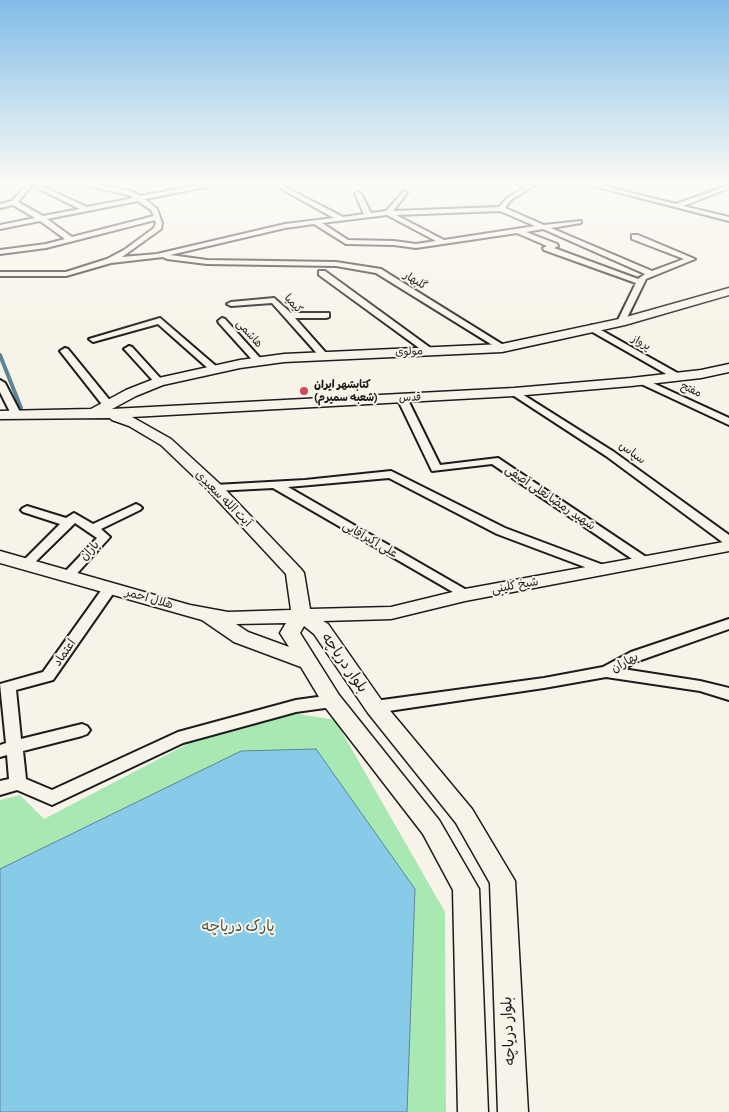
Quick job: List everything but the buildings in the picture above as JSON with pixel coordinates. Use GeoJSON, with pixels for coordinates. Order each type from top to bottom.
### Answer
{"type":"FeatureCollection","features":[{"type":"Feature","properties":{"kind":"street"},"geometry":{"type":"LineString","coordinates":[[67,237],[71,240]]}},
{"type":"Feature","properties":{"kind":"street"},"geometry":{"type":"LineString","coordinates":[[0,252],[46,246],[83,237]]}},
{"type":"Feature","properties":{"kind":"street"},"geometry":{"type":"LineString","coordinates":[[0,274],[66,274],[110,261],[128,252],[147,237]]}},
{"type":"Feature","properties":{"kind":"street"},"geometry":{"type":"LineString","coordinates":[[110,261],[157,256],[239,237]]}},
{"type":"Feature","properties":{"kind":"street"},"geometry":{"type":"LineString","coordinates":[[338,237],[346,242],[394,242],[416,246],[478,237]]}},
{"type":"Feature","properties":{"kind":"street"},"geometry":{"type":"LineString","coordinates":[[433,237],[443,242]]}},
{"type":"Feature","properties":{"kind":"street"},"geometry":{"type":"LineString","coordinates":[[532,237],[554,246],[547,248],[640,282]]}},
{"type":"Feature","properties":{"kind":"street"},"geometry":{"type":"LineString","coordinates":[[568,237],[652,274]]}},
{"type":"Feature","properties":{"kind":"street"},"geometry":{"type":"LineString","coordinates":[[621,322],[643,278],[691,259],[635,237]]}},
{"type":"Feature","properties":{"kind":"street","name":"گلبهار"},"geometry":{"type":"LineString","coordinates":[[157,256],[207,262],[336,264],[378,271],[502,348]]}},
{"type":"Feature","properties":{"kind":"street"},"geometry":{"type":"LineString","coordinates":[[322,273],[429,351]]}},
{"type":"Feature","properties":{"kind":"street","name":"مولوی"},"geometry":{"type":"LineString","coordinates":[[103,411],[131,393],[158,382],[214,369],[258,361],[324,356],[502,348],[621,322],[729,292]]}},
{"type":"Feature","properties":{"kind":"street","name":"کیمیا"},"geometry":{"type":"LineString","coordinates":[[231,304],[274,300],[324,356]]}},
{"type":"Feature","properties":{"kind":"street"},"geometry":{"type":"LineString","coordinates":[[289,316],[326,315]]}},
{"type":"Feature","properties":{"kind":"street"},"geometry":{"type":"LineString","coordinates":[[93,339],[160,321],[214,369]]}},
{"type":"Feature","properties":{"kind":"street","name":"هاشمی"},"geometry":{"type":"LineString","coordinates":[[222,321],[258,361]]}},
{"type":"Feature","properties":{"kind":"street","name":"پرواز"},"geometry":{"type":"LineString","coordinates":[[592,328],[678,376]]}},
{"type":"Feature","properties":{"kind":"street"},"geometry":{"type":"LineString","coordinates":[[129,349],[158,382]]}},
{"type":"Feature","properties":{"kind":"street"},"geometry":{"type":"LineString","coordinates":[[65,350],[103,411]]}},
{"type":"Feature","properties":{"kind":"street","name":"قدس"},"geometry":{"type":"LineString","coordinates":[[0,415],[103,411],[166,411],[514,392],[642,381],[726,370]]}},
{"type":"Feature","properties":{"kind":"street","name":"مفتح"},"geometry":{"type":"LineString","coordinates":[[642,381],[729,422]]}},
{"type":"Feature","properties":{"kind":"street"},"geometry":{"type":"LineString","coordinates":[[0,383],[16,414]]}},
{"type":"Feature","properties":{"kind":"street","name":"سپاس"},"geometry":{"type":"LineString","coordinates":[[514,392],[610,454],[729,541]]}},
{"type":"Feature","properties":{"kind":"street","name":"شهید رمضانعلی آصفی"},"geometry":{"type":"LineString","coordinates":[[402,398],[436,469],[494,460],[645,562]]}},
{"type":"Feature","properties":{"kind":"street","name":"آیت الله سعیدی"},"geometry":{"type":"LineString","coordinates":[[103,411],[134,423],[166,442],[215,488],[295,573],[301,615]]}},
{"type":"Feature","properties":{"kind":"street"},"geometry":{"type":"LineString","coordinates":[[166,411],[163,429],[166,442]]}},
{"type":"Feature","properties":{"kind":"street"},"geometry":{"type":"LineString","coordinates":[[215,488],[276,485],[391,474],[501,531],[602,569]]}},
{"type":"Feature","properties":{"kind":"street","name":"علی اکبرآقایی"},"geometry":{"type":"LineString","coordinates":[[276,485],[464,595]]}},
{"type":"Feature","properties":{"kind":"street"},"geometry":{"type":"LineString","coordinates":[[25,565],[74,517],[92,529],[136,508]]}},
{"type":"Feature","properties":{"kind":"street"},"geometry":{"type":"LineString","coordinates":[[27,510],[69,523]]}},
{"type":"Feature","properties":{"kind":"street","name":"باران"},"geometry":{"type":"LineString","coordinates":[[67,576],[104,536],[92,529]]}},
{"type":"Feature","properties":{"kind":"street","name":"شیخ کلینی"},"geometry":{"type":"LineString","coordinates":[[301,615],[391,613],[464,595],[729,546]]}},
{"type":"Feature","properties":{"kind":"street","name":"هلال احمر"},"geometry":{"type":"LineString","coordinates":[[0,557],[203,613],[228,618],[301,615]]}},
{"type":"Feature","properties":{"kind":"street","name":"اعتماد"},"geometry":{"type":"LineString","coordinates":[[4,688],[48,676],[110,588]]}},
{"type":"Feature","properties":{"kind":"street"},"geometry":{"type":"LineString","coordinates":[[203,613],[241,637],[308,662]]}},
{"type":"Feature","properties":{"kind":"street"},"geometry":{"type":"LineString","coordinates":[[301,615],[290,633],[332,702],[431,827],[466,890],[473,1112]]}},
{"type":"Feature","properties":{"kind":"street","name":"بلوار دریاچه"},"geometry":{"type":"LineString","coordinates":[[301,615],[321,629],[375,707],[464,816],[502,881],[513,1112]]}},
{"type":"Feature","properties":{"kind":"street","name":"بهاران"},"geometry":{"type":"LineString","coordinates":[[606,672],[636,656],[729,624]]}},
{"type":"Feature","properties":{"kind":"street"},"geometry":{"type":"LineString","coordinates":[[375,707],[544,684],[606,672]]}},
{"type":"Feature","properties":{"kind":"street","name":"بهاران"},"geometry":{"type":"LineString","coordinates":[[606,672],[700,686],[729,694]]}},
{"type":"Feature","properties":{"kind":"street"},"geometry":{"type":"LineString","coordinates":[[4,688],[7,749],[18,783]]}},
{"type":"Feature","properties":{"kind":"street"},"geometry":{"type":"LineString","coordinates":[[0,788],[18,783],[52,798],[178,738],[228,722],[296,706],[332,702]]}},
{"type":"Feature","properties":{"kind":"street"},"geometry":{"type":"LineString","coordinates":[[7,749],[82,730]]}},
{"type":"Feature","properties":{"kind":"green space","name":"پارک دریاچه"},"geometry":{"type":"Polygon","coordinates":[[[293,713],[335,720],[445,912],[446,1112],[0,1112],[0,800],[20,795],[44,819],[195,740],[293,713]]]}},
{"type":"Feature","properties":{"kind":"water","name":"پارک دریاچه"},"geometry":{"type":"Polygon","coordinates":[[[316,749],[415,889],[407,1112],[0,1112],[0,869],[241,751],[316,749]]]}},
{"type":"Feature","properties":{"kind":"waterway"},"geometry":{"type":"LineString","coordinates":[[0,355],[21,408]]}},
{"type":"Feature","properties":{"kind":"place","name":"کتابشهر ایران (شعبه سمیرم)"},"geometry":{"type":"Point","coordinates":[304,391]}}]}
